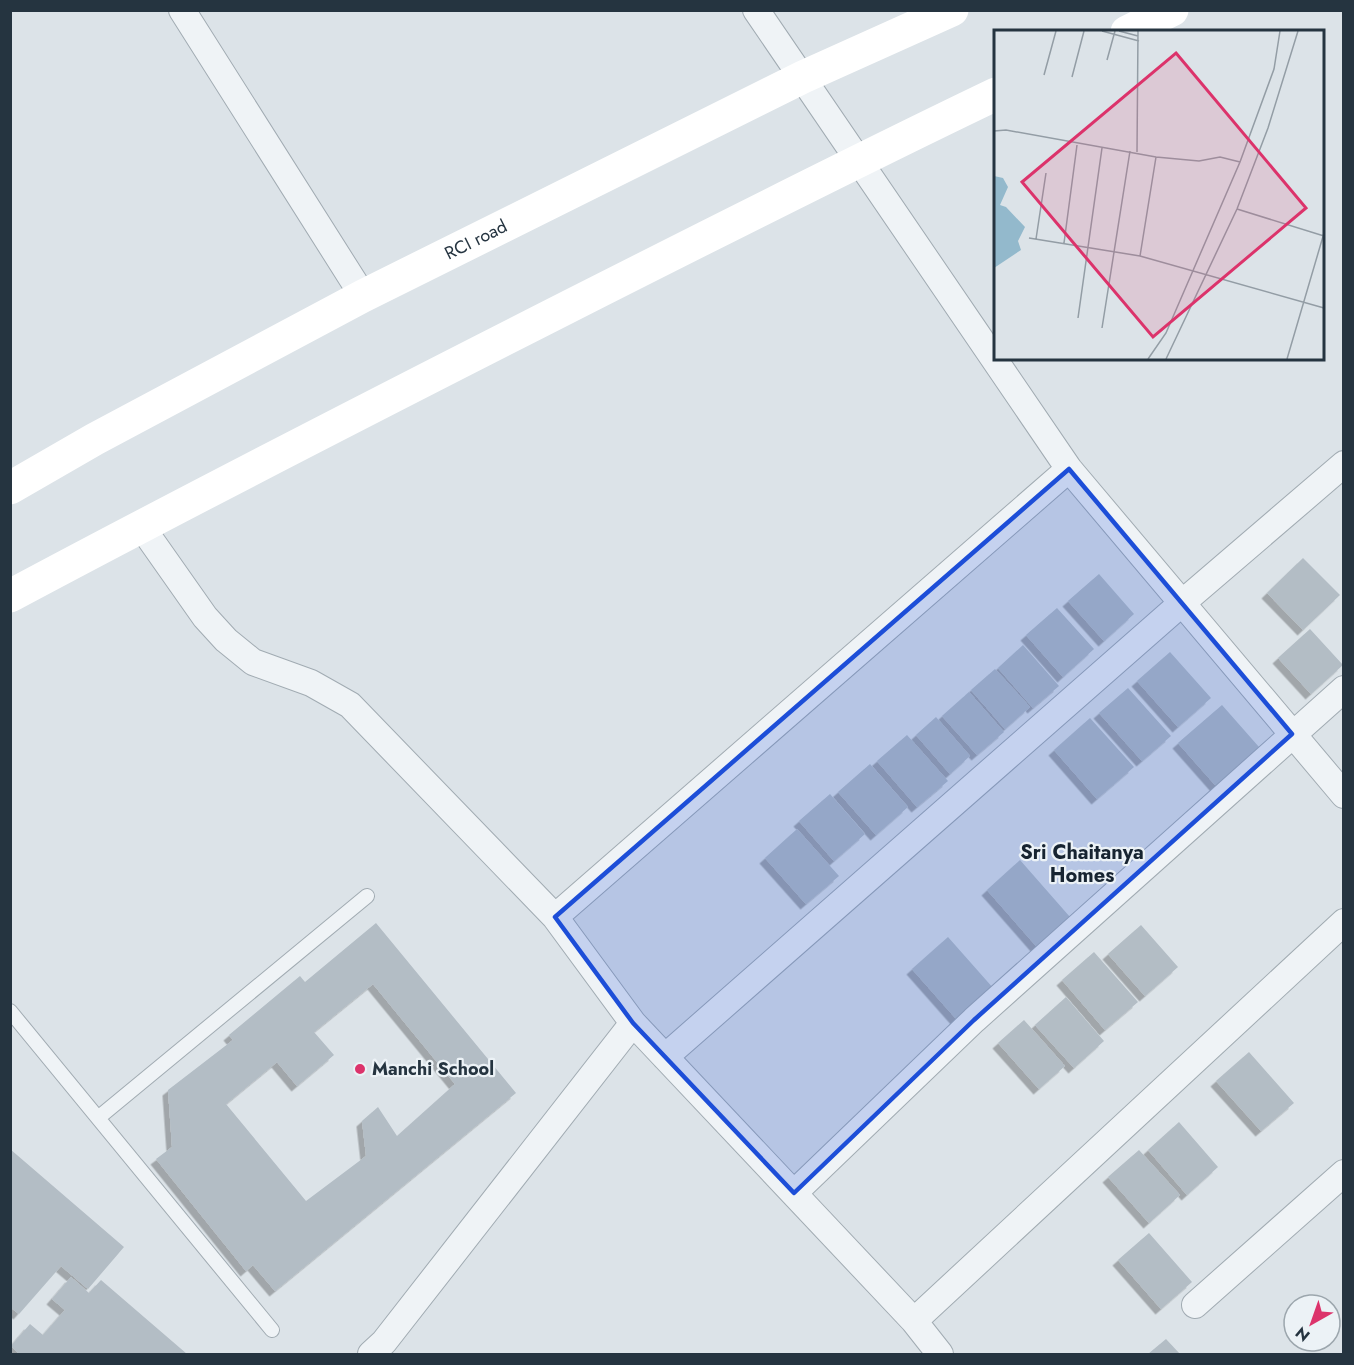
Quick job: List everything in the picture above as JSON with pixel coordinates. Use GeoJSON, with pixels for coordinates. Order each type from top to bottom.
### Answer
{"type":"FeatureCollection","features":[{"type":"Feature","properties":{"kind":"main road","name":"RCI road"},"geometry":{"type":"LineString","coordinates":[[10,488],[95,439],[363,296],[803,77],[952,10]]}},
{"type":"Feature","properties":{"kind":"main road"},"geometry":{"type":"LineString","coordinates":[[1131,30],[1172,10]]}},
{"type":"Feature","properties":{"kind":"main road"},"geometry":{"type":"LineString","coordinates":[[10,596],[419,382],[859,160],[994,95]]}},
{"type":"Feature","properties":{"kind":"street"},"geometry":{"type":"LineString","coordinates":[[182,10],[363,296]]}},
{"type":"Feature","properties":{"kind":"street"},"geometry":{"type":"LineString","coordinates":[[756,10],[994,359]]}},
{"type":"Feature","properties":{"kind":"street"},"geometry":{"type":"LineString","coordinates":[[995,360],[1069,469],[1344,795]]}},
{"type":"Feature","properties":{"kind":"street"},"geometry":{"type":"LineString","coordinates":[[665,1057],[1182,603],[1344,464]]}},
{"type":"Feature","properties":{"kind":"street"},"geometry":{"type":"LineString","coordinates":[[555,917],[1069,469]]}},
{"type":"Feature","properties":{"kind":"street"},"geometry":{"type":"LineString","coordinates":[[141,526],[205,617],[226,640],[254,662],[311,683],[350,705],[555,917],[633,1023],[914,1321],[940,1354]]}},
{"type":"Feature","properties":{"kind":"street"},"geometry":{"type":"LineString","coordinates":[[794,1193],[974,1020],[1344,689]]}},
{"type":"Feature","properties":{"kind":"street"},"geometry":{"type":"LineString","coordinates":[[914,1321],[1344,922]]}},
{"type":"Feature","properties":{"kind":"street"},"geometry":{"type":"LineString","coordinates":[[371,1354],[384,1342],[633,1023]]}},
{"type":"Feature","properties":{"kind":"street"},"geometry":{"type":"LineString","coordinates":[[1195,1305],[1344,1173]]}},
{"type":"Feature","properties":{"kind":"lane"},"geometry":{"type":"LineString","coordinates":[[98,1118],[367,896]]}},
{"type":"Feature","properties":{"kind":"lane"},"geometry":{"type":"LineString","coordinates":[[10,1011],[272,1330]]}},
{"type":"Feature","properties":{"kind":"highlighted area"},"geometry":{"type":"Polygon","coordinates":[[[1069,469],[1292,734],[974,1020],[794,1193],[633,1023],[555,917],[1069,469]]]}},
{"type":"Feature","properties":{"kind":"building"},"geometry":{"type":"Polygon","coordinates":[[[1303,558],[1340,595],[1303,630],[1267,593],[1303,558]]]}},
{"type":"Feature","properties":{"kind":"building"},"geometry":{"type":"Polygon","coordinates":[[[1099,574],[1134,614],[1104,641],[1068,601],[1099,574]]]}},
{"type":"Feature","properties":{"kind":"building"},"geometry":{"type":"Polygon","coordinates":[[[1057,608],[1094,649],[1063,677],[1026,635],[1057,608]]]}},
{"type":"Feature","properties":{"kind":"building"},"geometry":{"type":"Polygon","coordinates":[[[1310,629],[1343,665],[1311,694],[1278,658],[1310,629]]]}},
{"type":"Feature","properties":{"kind":"building"},"geometry":{"type":"Polygon","coordinates":[[[1023,645],[1059,686],[1033,708],[998,668],[1023,645]]]}},
{"type":"Feature","properties":{"kind":"building"},"geometry":{"type":"Polygon","coordinates":[[[1170,652],[1211,698],[1178,727],[1137,681],[1170,652]]]}},
{"type":"Feature","properties":{"kind":"building"},"geometry":{"type":"Polygon","coordinates":[[[995,669],[1030,707],[1005,729],[971,690],[995,669]]]}},
{"type":"Feature","properties":{"kind":"building"},"geometry":{"type":"Polygon","coordinates":[[[1128,688],[1171,736],[1142,761],[1099,713],[1128,688]]]}},
{"type":"Feature","properties":{"kind":"building"},"geometry":{"type":"Polygon","coordinates":[[[969,692],[1004,732],[977,755],[942,716],[969,692]]]}},
{"type":"Feature","properties":{"kind":"building"},"geometry":{"type":"Polygon","coordinates":[[[1222,705],[1259,747],[1216,786],[1178,743],[1222,705]]]}},
{"type":"Feature","properties":{"kind":"building"},"geometry":{"type":"Polygon","coordinates":[[[936,717],[970,756],[950,774],[916,735],[936,717]]]}},
{"type":"Feature","properties":{"kind":"building"},"geometry":{"type":"Polygon","coordinates":[[[1090,718],[1134,767],[1097,799],[1054,750],[1090,718]]]}},
{"type":"Feature","properties":{"kind":"building"},"geometry":{"type":"Polygon","coordinates":[[[907,735],[948,781],[917,807],[877,761],[907,735]]]}},
{"type":"Feature","properties":{"kind":"building"},"geometry":{"type":"Polygon","coordinates":[[[870,764],[908,807],[876,835],[838,792],[870,764]]]}},
{"type":"Feature","properties":{"kind":"building"},"geometry":{"type":"Polygon","coordinates":[[[830,794],[865,834],[834,861],[799,821],[830,794]]]}},
{"type":"Feature","properties":{"kind":"building"},"geometry":{"type":"Polygon","coordinates":[[[797,829],[839,876],[806,904],[765,858],[797,829]]]}},
{"type":"Feature","properties":{"kind":"building"},"geometry":{"type":"Polygon","coordinates":[[[1020,860],[1070,917],[1037,947],[987,890],[1020,860]]]}},
{"type":"Feature","properties":{"kind":"building"},"geometry":{"type":"Polygon","coordinates":[[[376,923],[516,1093],[275,1291],[253,1265],[246,1271],[156,1159],[172,1147],[168,1090],[233,1040],[229,1035],[300,976],[305,982],[376,923]],[[373,984],[314,1032],[334,1055],[297,1086],[277,1062],[226,1104],[306,1201],[366,1156],[362,1121],[378,1107],[397,1136],[455,1084],[373,984]]]}},
{"type":"Feature","properties":{"kind":"building"},"geometry":{"type":"Polygon","coordinates":[[[1141,925],[1178,967],[1145,996],[1108,954],[1141,925]]]}},
{"type":"Feature","properties":{"kind":"building"},"geometry":{"type":"Polygon","coordinates":[[[948,937],[994,989],[958,1021],[912,969],[948,937]]]}},
{"type":"Feature","properties":{"kind":"building"},"geometry":{"type":"Polygon","coordinates":[[[1094,952],[1138,1002],[1105,1030],[1062,980],[1094,952]]]}},
{"type":"Feature","properties":{"kind":"building"},"geometry":{"type":"Polygon","coordinates":[[[1066,997],[1104,1041],[1074,1068],[1035,1025],[1066,997]]]}},
{"type":"Feature","properties":{"kind":"building"},"geometry":{"type":"Polygon","coordinates":[[[1024,1020],[1065,1066],[1039,1089],[998,1043],[1024,1020]]]}},
{"type":"Feature","properties":{"kind":"building"},"geometry":{"type":"Polygon","coordinates":[[[1249,1052],[1294,1103],[1261,1131],[1216,1081],[1249,1052]]]}},
{"type":"Feature","properties":{"kind":"building"},"geometry":{"type":"Polygon","coordinates":[[[1179,1122],[1218,1167],[1187,1195],[1148,1150],[1179,1122]]]}},
{"type":"Feature","properties":{"kind":"building"},"geometry":{"type":"Polygon","coordinates":[[[10,1149],[124,1247],[88,1289],[61,1266],[19,1314],[10,1307],[10,1149]]]}},
{"type":"Feature","properties":{"kind":"building"},"geometry":{"type":"Polygon","coordinates":[[[1139,1150],[1180,1195],[1149,1223],[1108,1177],[1139,1150]]]}},
{"type":"Feature","properties":{"kind":"building"},"geometry":{"type":"Polygon","coordinates":[[[1149,1233],[1192,1282],[1161,1309],[1118,1260],[1149,1233]]]}},
{"type":"Feature","properties":{"kind":"building"},"geometry":{"type":"Polygon","coordinates":[[[71,1277],[89,1293],[101,1280],[187,1354],[16,1354],[18,1353],[11,1346],[30,1324],[43,1335],[65,1310],[52,1299],[71,1277]]]}},
{"type":"Feature","properties":{"kind":"building"},"geometry":{"type":"Polygon","coordinates":[[[1166,1339],[1180,1354],[1148,1354],[1166,1339]]]}},
{"type":"Feature","properties":{"kind":"place","name":"Manchi School"},"geometry":{"type":"Point","coordinates":[360,1069]}},
{"type":"Feature","properties":{"kind":"district","name":"Sri Chaitanya Homes"},"geometry":{"type":"Point","coordinates":[1082,864]}}]}
